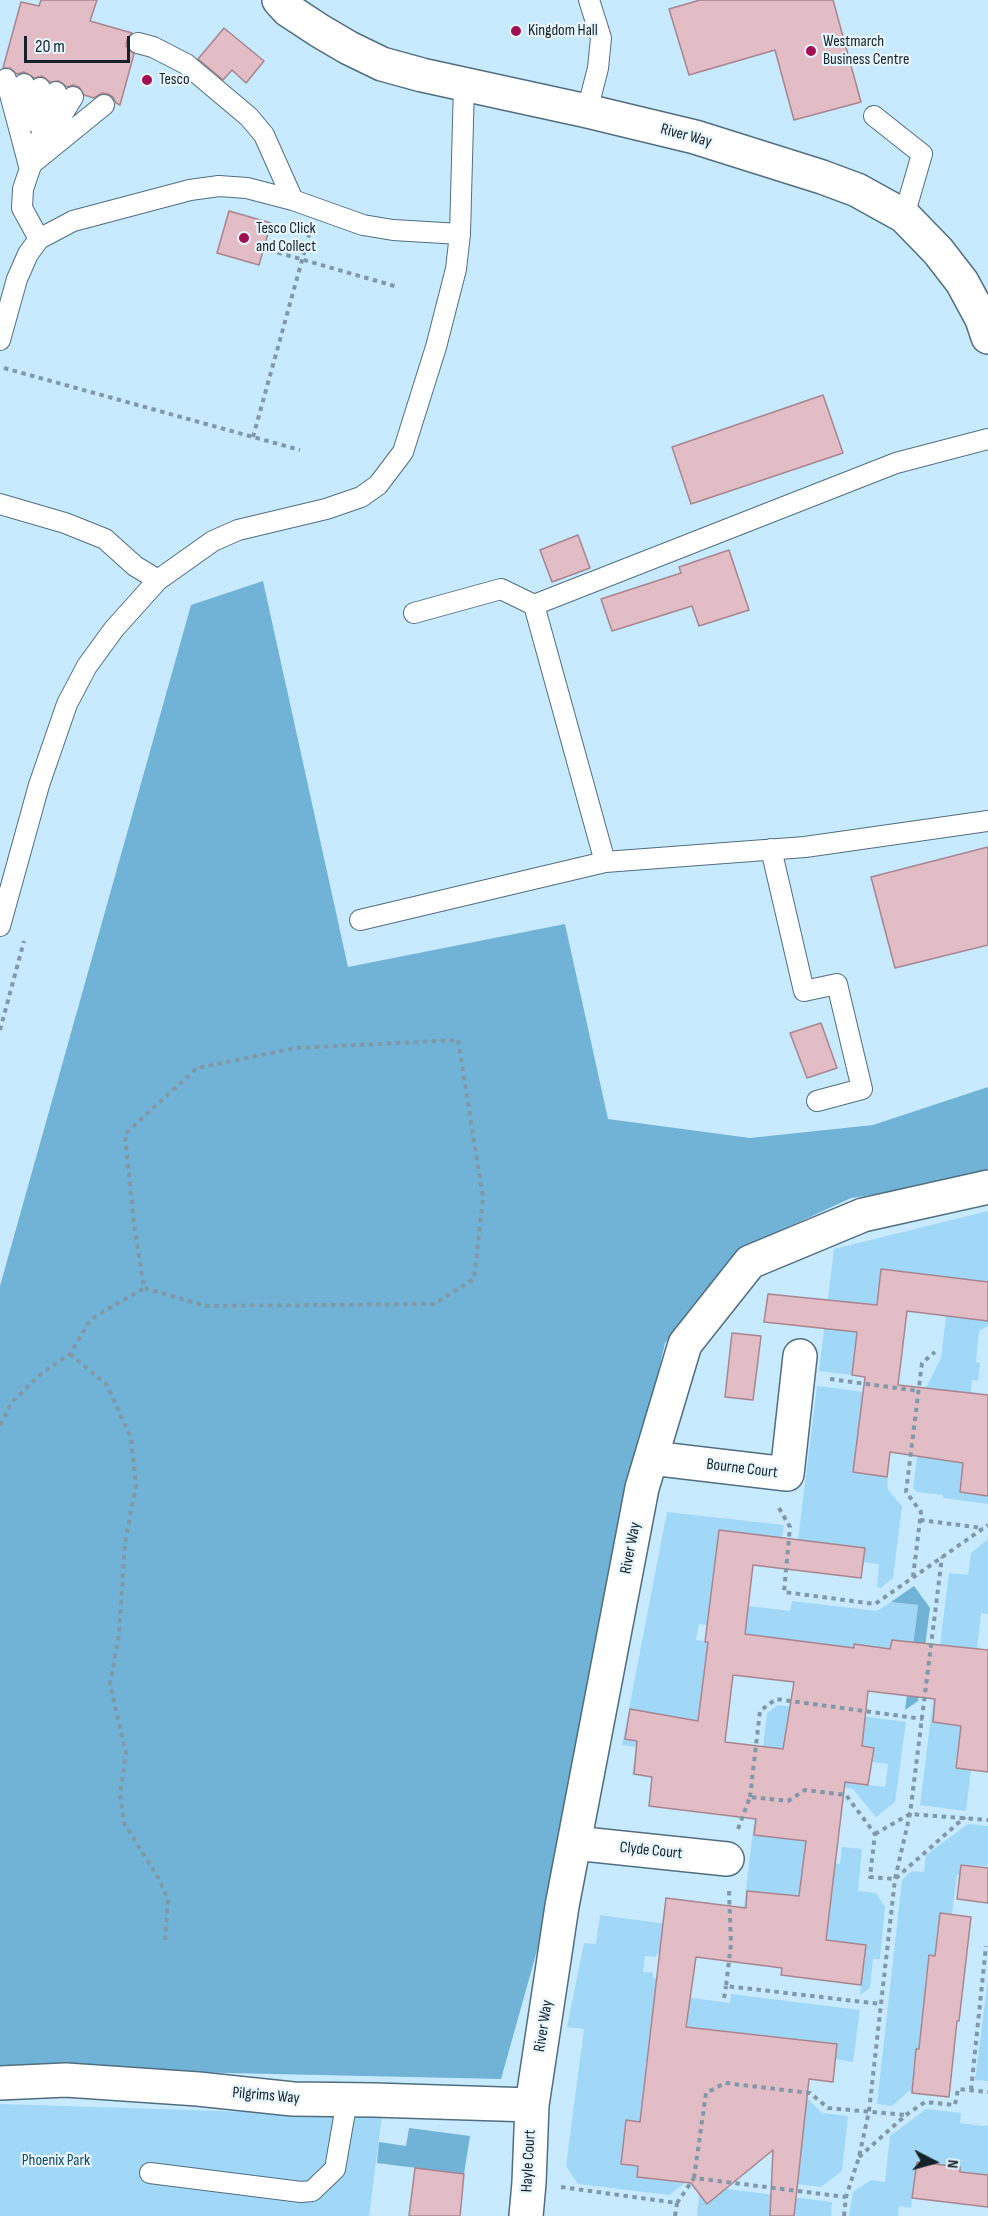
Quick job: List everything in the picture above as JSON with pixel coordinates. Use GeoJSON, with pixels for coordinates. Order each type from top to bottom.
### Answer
{"type":"FeatureCollection","features":[{"type":"Feature","properties":{"kind":"street","name":"River Way"},"geometry":{"type":"LineString","coordinates":[[279,0],[288,10],[320,32],[382,64],[464,85],[695,137],[857,190],[904,216],[938,251],[962,282],[982,319],[988,338]]}},
{"type":"Feature","properties":{"kind":"street"},"geometry":{"type":"LineString","coordinates":[[309,0],[320,32]]}},
{"type":"Feature","properties":{"kind":"street","name":"River Way"},"geometry":{"type":"LineString","coordinates":[[532,2105],[562,1906],[642,1488],[685,1344],[750,1262],[863,1215],[988,1187]]}},
{"type":"Feature","properties":{"kind":"street","name":"Bourne Court"},"geometry":{"type":"LineString","coordinates":[[651,1458],[787,1474],[799,1366]]}},
{"type":"Feature","properties":{"kind":"street","name":"Clyde Court"},"geometry":{"type":"LineString","coordinates":[[574,1843],[727,1859]]}},
{"type":"Feature","properties":{"kind":"street","name":"Pilgrims Way"},"geometry":{"type":"LineString","coordinates":[[0,2083],[66,2080],[293,2099],[532,2105]]}},
{"type":"Feature","properties":{"kind":"street","name":"Hayle Court"},"geometry":{"type":"LineString","coordinates":[[526,2216],[532,2105]]}},
{"type":"Feature","properties":{"kind":"lane"},"geometry":{"type":"LineString","coordinates":[[587,111],[598,68],[600,38],[590,0]]}},
{"type":"Feature","properties":{"kind":"lane"},"geometry":{"type":"LineString","coordinates":[[138,43],[153,47],[186,64],[249,117],[264,135],[293,200]]}},
{"type":"Feature","properties":{"kind":"lane"},"geometry":{"type":"LineString","coordinates":[[0,926],[39,785],[67,704],[87,666],[114,629],[158,580],[213,541],[238,530],[326,509],[360,497],[385,478],[404,452],[453,280],[460,234],[464,85]]}},
{"type":"Feature","properties":{"kind":"lane"},"geometry":{"type":"LineString","coordinates":[[39,239],[22,208],[23,189],[56,92]]}},
{"type":"Feature","properties":{"kind":"lane"},"geometry":{"type":"LineString","coordinates":[[29,166],[56,92]]}},
{"type":"Feature","properties":{"kind":"lane"},"geometry":{"type":"LineString","coordinates":[[29,166],[56,92]]}},
{"type":"Feature","properties":{"kind":"lane"},"geometry":{"type":"LineString","coordinates":[[874,116],[922,154],[904,216]]}},
{"type":"Feature","properties":{"kind":"lane"},"geometry":{"type":"LineString","coordinates":[[0,340],[17,279],[28,254],[39,239],[73,221],[190,190],[219,186],[236,187],[293,200],[363,225],[393,230],[460,234]]}},
{"type":"Feature","properties":{"kind":"lane"},"geometry":{"type":"LineString","coordinates":[[414,613],[501,589],[534,605],[896,463],[988,439]]}},
{"type":"Feature","properties":{"kind":"lane"},"geometry":{"type":"LineString","coordinates":[[0,504],[65,523],[105,539],[135,566],[158,580]]}},
{"type":"Feature","properties":{"kind":"lane"},"geometry":{"type":"LineString","coordinates":[[534,605],[605,862]]}},
{"type":"Feature","properties":{"kind":"lane"},"geometry":{"type":"LineString","coordinates":[[360,920],[605,862],[805,846],[988,821]]}},
{"type":"Feature","properties":{"kind":"lane"},"geometry":{"type":"LineString","coordinates":[[771,849],[804,991],[837,984],[862,1089],[817,1101]]}},
{"type":"Feature","properties":{"kind":"lane"},"geometry":{"type":"LineString","coordinates":[[150,2173],[301,2193],[312,2191],[335,2169],[347,2100]]}},
{"type":"Feature","properties":{"kind":"path"},"geometry":{"type":"LineString","coordinates":[[253,437],[316,207]]}},
{"type":"Feature","properties":{"kind":"path"},"geometry":{"type":"LineString","coordinates":[[270,250],[398,287]]}},
{"type":"Feature","properties":{"kind":"path"},"geometry":{"type":"LineString","coordinates":[[0,367],[300,450]]}},
{"type":"Feature","properties":{"kind":"path"},"geometry":{"type":"LineString","coordinates":[[0,1425],[12,1402],[42,1373],[70,1354],[91,1319],[144,1288],[206,1306],[434,1304],[474,1279],[483,1198],[458,1040],[296,1048],[197,1068],[124,1134],[134,1225],[144,1288]]}},
{"type":"Feature","properties":{"kind":"path"},"geometry":{"type":"LineString","coordinates":[[913,1578],[921,1512],[906,1492],[922,1363],[935,1352]]}},
{"type":"Feature","properties":{"kind":"path"},"geometry":{"type":"LineString","coordinates":[[70,1354],[107,1385],[131,1438],[136,1485],[125,1543],[119,1634],[110,1684],[126,1753],[120,1794],[124,1823],[159,1879],[168,1900],[165,1940]]}},
{"type":"Feature","properties":{"kind":"path"},"geometry":{"type":"LineString","coordinates":[[799,1366],[919,1391]]}},
{"type":"Feature","properties":{"kind":"path"},"geometry":{"type":"LineString","coordinates":[[769,1472],[768,1487],[790,1527],[784,1592],[875,1604],[986,1527]]}},
{"type":"Feature","properties":{"kind":"path"},"geometry":{"type":"LineString","coordinates":[[920,1520],[986,1527]]}},
{"type":"Feature","properties":{"kind":"path"},"geometry":{"type":"LineString","coordinates":[[844,2216],[846,2197],[859,2157],[869,2111],[895,1879],[910,1814],[942,1557]]}},
{"type":"Feature","properties":{"kind":"path"},"geometry":{"type":"LineString","coordinates":[[724,1998],[731,1944],[727,1859],[750,1797],[760,1711],[776,1699],[923,1719]]}},
{"type":"Feature","properties":{"kind":"path"},"geometry":{"type":"LineString","coordinates":[[750,1797],[788,1801],[805,1790],[846,1795],[875,1834],[870,1876],[895,1879],[965,1817]]}},
{"type":"Feature","properties":{"kind":"path"},"geometry":{"type":"LineString","coordinates":[[875,1834],[910,1814],[988,1820]]}},
{"type":"Feature","properties":{"kind":"path"},"geometry":{"type":"LineString","coordinates":[[971,2090],[986,1946]]}},
{"type":"Feature","properties":{"kind":"path"},"geometry":{"type":"LineString","coordinates":[[726,1986],[881,2004]]}},
{"type":"Feature","properties":{"kind":"path"},"geometry":{"type":"LineString","coordinates":[[675,2216],[677,2203],[694,2178],[706,2092],[725,2083],[810,2093],[828,2108],[906,2115]]}},
{"type":"Feature","properties":{"kind":"path"},"geometry":{"type":"LineString","coordinates":[[859,2157],[906,2115],[925,2102],[955,2105],[958,2089],[988,2092]]}},
{"type":"Feature","properties":{"kind":"path"},"geometry":{"type":"LineString","coordinates":[[694,2178],[846,2197]]}},
{"type":"Feature","properties":{"kind":"path"},"geometry":{"type":"LineString","coordinates":[[529,2183],[677,2203]]}},
{"type":"Feature","properties":{"kind":"green space"},"geometry":{"type":"Polygon","coordinates":[[[988,1211],[988,1289],[934,1275],[882,1269],[877,1305],[860,1304],[852,1375],[819,1371],[834,1249],[988,1211]]]}},
{"type":"Feature","properties":{"kind":"green space"},"geometry":{"type":"Polygon","coordinates":[[[946,1316],[988,1321],[988,1326],[979,1331],[976,1362],[980,1363],[978,1381],[972,1380],[971,1392],[977,1393],[975,1409],[970,1409],[960,1491],[988,1496],[988,1504],[943,1498],[943,1495],[917,1492],[913,1488],[927,1386],[941,1358],[946,1316]]]}},
{"type":"Feature","properties":{"kind":"green space"},"geometry":{"type":"Polygon","coordinates":[[[817,1386],[863,1392],[865,1474],[887,1477],[888,1490],[902,1506],[893,1578],[881,1588],[877,1587],[879,1564],[863,1562],[864,1548],[798,1540],[817,1386]]]}},
{"type":"Feature","properties":{"kind":"green space"},"geometry":{"type":"Polygon","coordinates":[[[667,1512],[784,1525],[782,1538],[733,1532],[715,1561],[709,1625],[699,1624],[696,1640],[720,1644],[717,1672],[704,1671],[693,1783],[632,1775],[636,1747],[622,1745],[667,1512]]]}},
{"type":"Feature","properties":{"kind":"green space"},"geometry":{"type":"Polygon","coordinates":[[[988,1539],[988,1614],[981,1613],[976,1658],[956,1705],[954,1725],[974,1728],[959,1744],[956,1767],[971,1770],[966,1811],[920,1805],[949,1573],[968,1575],[971,1553],[988,1539]]]}},
{"type":"Feature","properties":{"kind":"green space"},"geometry":{"type":"Polygon","coordinates":[[[792,1601],[877,1611],[891,1602],[918,1605],[909,1673],[854,1644],[853,1652],[737,1646],[742,1605],[790,1611],[792,1601]]]}},
{"type":"Feature","properties":{"kind":"green space"},"geometry":{"type":"Polygon","coordinates":[[[778,1705],[906,1722],[895,1802],[876,1817],[853,1789],[844,1788],[845,1782],[885,1787],[888,1764],[763,1747],[767,1713],[778,1705]]]}},
{"type":"Feature","properties":{"kind":"green space"},"geometry":{"type":"Polygon","coordinates":[[[768,1805],[834,1863],[840,1864],[842,1847],[862,1849],[858,1891],[876,1893],[885,1907],[880,1959],[873,1959],[870,1988],[860,1995],[866,1946],[741,1932],[755,1814],[768,1805]]]}},
{"type":"Feature","properties":{"kind":"green space"},"geometry":{"type":"Polygon","coordinates":[[[968,1824],[988,1826],[988,1866],[961,1865],[960,1875],[957,1875],[952,1914],[940,1913],[935,1956],[929,1955],[925,1981],[938,1983],[924,2094],[909,2091],[892,2106],[877,2104],[902,1880],[912,1871],[924,1872],[926,1855],[968,1824]]]}},
{"type":"Feature","properties":{"kind":"green space"},"geometry":{"type":"Polygon","coordinates":[[[600,1915],[675,1925],[671,1954],[657,1953],[656,1957],[645,1956],[643,1972],[653,1973],[653,1978],[668,1980],[655,1994],[650,2035],[660,2064],[646,2063],[640,2122],[626,2120],[641,2146],[637,2177],[685,2183],[669,2195],[578,2184],[566,2166],[584,2029],[567,2027],[584,1943],[596,1944],[600,1915]]]}},
{"type":"Feature","properties":{"kind":"green space"},"geometry":{"type":"Polygon","coordinates":[[[988,1979],[988,2081],[975,2080],[988,1979]]]}},
{"type":"Feature","properties":{"kind":"green space"},"geometry":{"type":"Polygon","coordinates":[[[731,1994],[860,2010],[853,2062],[835,2059],[837,2044],[694,2027],[679,2039],[684,1997],[730,2003],[731,1994]]]}},
{"type":"Feature","properties":{"kind":"green space"},"geometry":{"type":"Polygon","coordinates":[[[807,2098],[822,2113],[848,2116],[842,2171],[821,2187],[797,2184],[807,2098]]]}},
{"type":"Feature","properties":{"kind":"green space","name":"Phoenix Park"},"geometry":{"type":"Polygon","coordinates":[[[0,2104],[382,2116],[369,2216],[0,2216],[0,2104]]]}},
{"type":"Feature","properties":{"kind":"green space"},"geometry":{"type":"Polygon","coordinates":[[[926,2109],[961,2113],[960,2123],[988,2125],[988,2175],[960,2172],[960,2167],[935,2164],[933,2176],[915,2174],[911,2208],[899,2206],[898,2216],[849,2216],[853,2192],[871,2180],[885,2182],[890,2136],[926,2109]]]}},
{"type":"Feature","properties":{"kind":"green space"},"geometry":{"type":"Polygon","coordinates":[[[710,2187],[832,2202],[831,2216],[697,2216],[699,2195],[710,2187]]]}},
{"type":"Feature","properties":{"kind":"shaded area"},"geometry":{"type":"Polygon","coordinates":[[[263,581],[348,967],[565,924],[608,1119],[750,1138],[873,1125],[988,1087],[988,1175],[973,1180],[851,1198],[743,1248],[665,1343],[617,1549],[549,1908],[501,2079],[0,2068],[0,1286],[191,605],[263,581]]]}},
{"type":"Feature","properties":{"kind":"shaded area"},"geometry":{"type":"Polygon","coordinates":[[[914,1586],[930,1608],[918,1701],[905,1710],[918,1605],[891,1602],[914,1586]]]}},
{"type":"Feature","properties":{"kind":"shaded area"},"geometry":{"type":"Polygon","coordinates":[[[409,2128],[470,2136],[464,2174],[377,2163],[379,2142],[406,2146],[409,2128]]]}},
{"type":"Feature","properties":{"kind":"building"},"geometry":{"type":"Polygon","coordinates":[[[41,0],[97,0],[90,21],[132,33],[127,39],[126,46],[134,54],[120,105],[108,94],[102,93],[94,98],[84,95],[79,87],[73,85],[67,87],[59,81],[50,82],[42,76],[34,78],[24,72],[17,74],[10,68],[3,68],[21,2],[39,6],[41,0]]]}},
{"type":"Feature","properties":{"kind":"building"},"geometry":{"type":"Polygon","coordinates":[[[700,0],[833,0],[861,102],[794,120],[775,50],[689,75],[669,9],[700,0]]]}},
{"type":"Feature","properties":{"kind":"building"},"geometry":{"type":"Polygon","coordinates":[[[224,28],[264,61],[246,83],[232,70],[223,80],[198,59],[224,28]]]}},
{"type":"Feature","properties":{"kind":"building","name":"Tesco Click and Collect"},"geometry":{"type":"Polygon","coordinates":[[[229,211],[271,223],[259,265],[217,253],[229,211]]]}},
{"type":"Feature","properties":{"kind":"building"},"geometry":{"type":"Polygon","coordinates":[[[823,395],[843,453],[691,504],[672,447],[823,395]]]}},
{"type":"Feature","properties":{"kind":"building"},"geometry":{"type":"Polygon","coordinates":[[[578,535],[590,568],[552,582],[540,550],[578,535]]]}},
{"type":"Feature","properties":{"kind":"building"},"geometry":{"type":"Polygon","coordinates":[[[729,550],[749,610],[699,626],[692,606],[612,631],[601,599],[681,573],[679,567],[729,550]]]}},
{"type":"Feature","properties":{"kind":"building"},"geometry":{"type":"Polygon","coordinates":[[[988,847],[988,945],[895,968],[871,877],[988,847]]]}},
{"type":"Feature","properties":{"kind":"building"},"geometry":{"type":"Polygon","coordinates":[[[821,1023],[837,1068],[807,1078],[790,1033],[821,1023]]]}},
{"type":"Feature","properties":{"kind":"building"},"geometry":{"type":"Polygon","coordinates":[[[881,1269],[988,1282],[988,1321],[907,1311],[898,1385],[988,1395],[988,1496],[960,1492],[963,1463],[890,1452],[887,1477],[853,1472],[865,1377],[852,1375],[857,1332],[764,1322],[768,1294],[877,1305],[881,1269]]]}},
{"type":"Feature","properties":{"kind":"building"},"geometry":{"type":"Polygon","coordinates":[[[732,1333],[761,1336],[753,1400],[725,1397],[732,1333]]]}},
{"type":"Feature","properties":{"kind":"building"},"geometry":{"type":"Polygon","coordinates":[[[719,1530],[865,1548],[861,1578],[753,1565],[745,1634],[854,1648],[854,1644],[890,1649],[892,1640],[988,1650],[988,1772],[956,1768],[961,1726],[933,1722],[935,1699],[868,1691],[862,1746],[874,1748],[868,1785],[845,1782],[826,1940],[866,1945],[861,1985],[781,1975],[782,1968],[696,1957],[686,2027],[837,2044],[833,2082],[809,2079],[794,2216],[770,2216],[773,2150],[707,2204],[691,2183],[637,2177],[638,2166],[621,2164],[626,2120],[640,2122],[666,1898],[746,1908],[747,1891],[799,1896],[806,1841],[754,1835],[756,1819],[649,1806],[652,1777],[634,1774],[637,1741],[625,1739],[630,1709],[698,1721],[708,1642],[705,1642],[719,1530]],[[733,1675],[725,1742],[783,1749],[794,1682],[733,1675]]]}},
{"type":"Feature","properties":{"kind":"building"},"geometry":{"type":"Polygon","coordinates":[[[961,1865],[988,1868],[988,1903],[957,1899],[961,1865]]]}},
{"type":"Feature","properties":{"kind":"building"},"geometry":{"type":"Polygon","coordinates":[[[940,1913],[971,1917],[949,2097],[912,2093],[929,1955],[935,1956],[940,1913]]]}},
{"type":"Feature","properties":{"kind":"building"},"geometry":{"type":"Polygon","coordinates":[[[917,2162],[960,2167],[960,2172],[988,2175],[988,2207],[912,2198],[917,2162]]]}},
{"type":"Feature","properties":{"kind":"building"},"geometry":{"type":"Polygon","coordinates":[[[415,2168],[464,2174],[460,2216],[409,2216],[415,2168]]]}},
{"type":"Feature","properties":{"kind":"place","name":"Kingdom Hall"},"geometry":{"type":"Point","coordinates":[516,31]}},
{"type":"Feature","properties":{"kind":"place","name":"Westmarch Business Centre"},"geometry":{"type":"Point","coordinates":[811,51]}},
{"type":"Feature","properties":{"kind":"place","name":"Tesco"},"geometry":{"type":"Point","coordinates":[147,80]}},
{"type":"Feature","properties":{"kind":"place","name":"Tesco Click and Collect"},"geometry":{"type":"Point","coordinates":[244,238]}}]}
